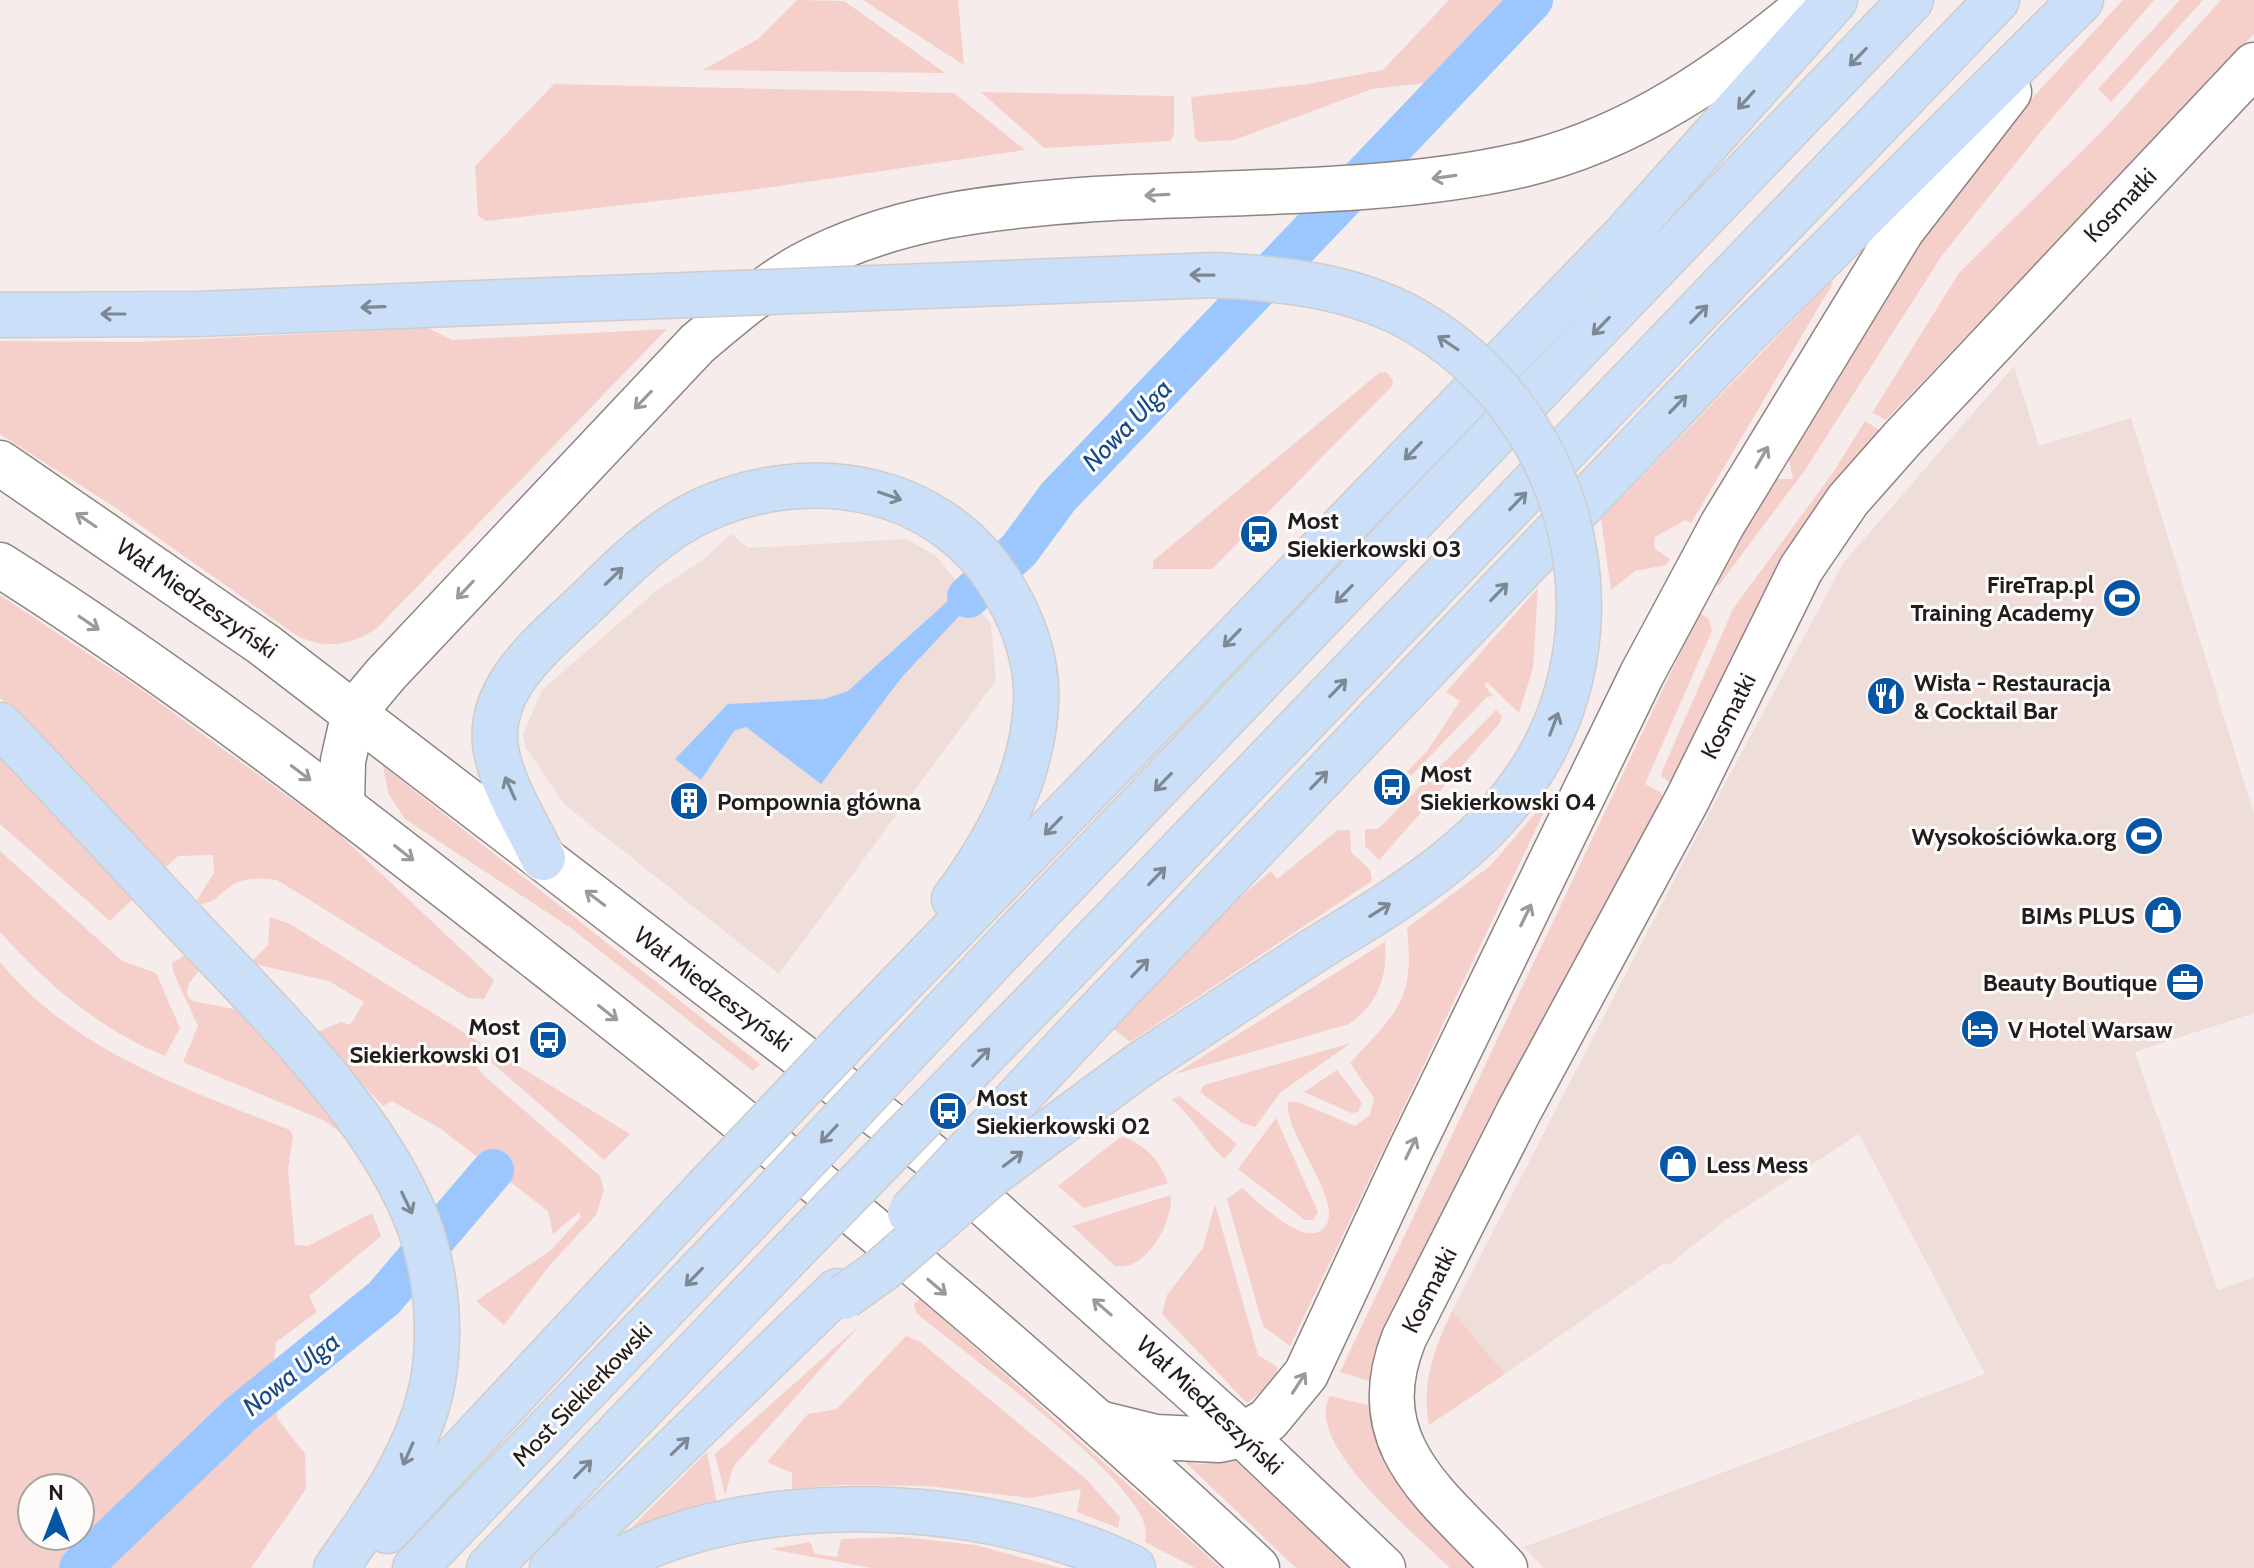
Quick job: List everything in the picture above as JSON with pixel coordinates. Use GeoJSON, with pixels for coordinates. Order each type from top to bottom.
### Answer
{"type":"FeatureCollection","features":[{"type":"Feature","properties":{"kind":"main road"},"geometry":{"type":"LineString","coordinates":[[342,805],[343,761],[354,712],[697,344],[745,302],[804,265],[853,243],[941,216],[976,210],[1078,200],[1411,182],[1521,165],[1593,141],[1680,99],[1749,53],[1813,0]]}},
{"type":"Feature","properties":{"kind":"main road"},"geometry":{"type":"LineString","coordinates":[[353,1568],[861,1025],[952,919],[1627,233],[1835,0]]}},
{"type":"Feature","properties":{"kind":"main road","name":"Most Siekierkowski"},"geometry":{"type":"LineString","coordinates":[[415,1568],[1911,0]]}},
{"type":"Feature","properties":{"kind":"main road"},"geometry":{"type":"LineString","coordinates":[[489,1568],[1997,0]]}},
{"type":"Feature","properties":{"kind":"main road"},"geometry":{"type":"LineString","coordinates":[[1099,1423],[1167,1438],[1219,1440],[1243,1435],[1268,1420],[1306,1374],[1409,1153],[1642,674],[1722,525],[1902,230],[2081,0]]}},
{"type":"Feature","properties":{"kind":"main road"},"geometry":{"type":"LineString","coordinates":[[558,1563],[830,1303],[1086,1025],[1745,334],[2081,0]]}},
{"type":"Feature","properties":{"kind":"main road","name":"Kosmatki"},"geometry":{"type":"LineString","coordinates":[[1505,1568],[1413,1471],[1398,1443],[1391,1417],[1392,1368],[1404,1338],[1519,1111],[1687,800],[1801,569],[1848,500],[1887,455],[1995,336],[2254,65]]}},
{"type":"Feature","properties":{"kind":"main road"},"geometry":{"type":"LineString","coordinates":[[0,315],[197,314],[1215,275],[1283,280],[1352,294],[1418,323],[1476,364],[1522,416],[1548,466],[1570,522],[1580,590],[1574,664],[1542,752],[1502,810],[1451,860],[1407,894],[1313,951],[1138,1066],[992,1174],[883,1269],[830,1303]]}},
{"type":"Feature","properties":{"kind":"main road","name":"Wał Miedzeszyński"},"geometry":{"type":"LineString","coordinates":[[0,463],[177,582],[354,712],[930,1155],[1243,1435],[1383,1568]]}},
{"type":"Feature","properties":{"kind":"main road"},"geometry":{"type":"LineString","coordinates":[[543,858],[497,758],[495,736],[498,706],[527,661],[628,562],[697,512],[739,495],[778,486],[814,483],[863,488],[918,507],[962,536],[993,569],[1016,610],[1031,653],[1037,701],[1029,759],[1006,819],[952,919]]}},
{"type":"Feature","properties":{"kind":"main road"},"geometry":{"type":"LineString","coordinates":[[0,565],[116,641],[342,805],[683,1072],[1099,1423],[1257,1568]]}},
{"type":"Feature","properties":{"kind":"main road"},"geometry":{"type":"LineString","coordinates":[[0,725],[254,997],[370,1134],[420,1231],[434,1288],[437,1338],[432,1382],[395,1483],[336,1568]]}},
{"type":"Feature","properties":{"kind":"main road"},"geometry":{"type":"LineString","coordinates":[[605,1568],[655,1544],[729,1524],[799,1513],[860,1509],[939,1515],[1016,1527],[1118,1561]]}},
{"type":"Feature","properties":{"kind":"shaded area"},"geometry":{"type":"Polygon","coordinates":[[[797,0],[844,1],[945,73],[703,70],[758,39],[797,0]]]}},
{"type":"Feature","properties":{"kind":"shaded area"},"geometry":{"type":"Polygon","coordinates":[[[863,0],[958,0],[964,65],[863,0]]]}},
{"type":"Feature","properties":{"kind":"shaded area"},"geometry":{"type":"Polygon","coordinates":[[[1449,0],[1517,0],[1434,82],[1372,89],[1234,140],[1199,142],[1195,138],[1191,97],[1308,84],[1383,70],[1449,0]]]}},
{"type":"Feature","properties":{"kind":"shaded area"},"geometry":{"type":"Polygon","coordinates":[[[2123,0],[2154,0],[2042,130],[1941,257],[1805,470],[1719,585],[1712,585],[1765,479],[1793,479],[1788,455],[1909,246],[2011,121],[2123,0]]]}},
{"type":"Feature","properties":{"kind":"shaded area"},"geometry":{"type":"Polygon","coordinates":[[[2180,0],[2203,0],[2111,102],[2098,89],[2180,0]]]}},
{"type":"Feature","properties":{"kind":"shaded area"},"geometry":{"type":"Polygon","coordinates":[[[2221,0],[2254,0],[2254,34],[1886,420],[1872,413],[1959,273],[2105,128],[2221,0]]]}},
{"type":"Feature","properties":{"kind":"shaded area"},"geometry":{"type":"Polygon","coordinates":[[[554,84],[954,93],[1025,150],[751,190],[486,221],[478,216],[475,166],[554,84]]]}},
{"type":"Feature","properties":{"kind":"shaded area"},"geometry":{"type":"Polygon","coordinates":[[[981,92],[1174,96],[1174,133],[1171,141],[1044,148],[981,92]]]}},
{"type":"Feature","properties":{"kind":"shaded area"},"geometry":{"type":"Polygon","coordinates":[[[1831,281],[1833,283],[1691,523],[1685,520],[1655,537],[1654,548],[1670,559],[1666,565],[1635,571],[1611,590],[1601,519],[1831,281]]]}},
{"type":"Feature","properties":{"kind":"shaded area"},"geometry":{"type":"Polygon","coordinates":[[[428,328],[452,340],[667,329],[377,628],[347,642],[317,643],[296,635],[116,508],[0,434],[0,341],[135,342],[428,328]]]}},
{"type":"Feature","properties":{"kind":"shaded area"},"geometry":{"type":"Polygon","coordinates":[[[2014,366],[2039,446],[2131,418],[2254,814],[2254,1013],[2135,1052],[2218,1290],[2254,1277],[2254,1568],[1544,1568],[1524,1547],[1985,1374],[1859,1134],[1724,1221],[1670,1264],[1663,1264],[1505,1374],[1452,1311],[1699,832],[1844,562],[2014,366]]]}},
{"type":"Feature","properties":{"kind":"shaded area"},"geometry":{"type":"Polygon","coordinates":[[[1386,372],[1393,380],[1392,386],[1212,569],[1153,569],[1153,561],[1379,373],[1386,372]]]}},
{"type":"Feature","properties":{"kind":"shaded area"},"geometry":{"type":"Polygon","coordinates":[[[1865,421],[1879,430],[1803,531],[1670,783],[1661,776],[1663,769],[1733,609],[1834,471],[1865,421]]]}},
{"type":"Feature","properties":{"kind":"shaded area"},"geometry":{"type":"Polygon","coordinates":[[[731,534],[748,548],[907,539],[937,557],[991,624],[996,680],[779,974],[565,805],[526,748],[523,734],[542,690],[656,591],[704,559],[731,534]]]}},
{"type":"Feature","properties":{"kind":"shaded area"},"geometry":{"type":"Polygon","coordinates":[[[1538,588],[1533,668],[1519,713],[1487,682],[1484,685],[1493,696],[1487,697],[1411,776],[1407,772],[1428,750],[1460,701],[1446,692],[1538,588]]]}},
{"type":"Feature","properties":{"kind":"shaded area"},"geometry":{"type":"Polygon","coordinates":[[[0,595],[135,685],[338,833],[494,980],[484,999],[468,998],[277,880],[256,878],[241,881],[211,902],[201,904],[197,900],[214,873],[213,855],[178,856],[164,869],[0,698],[0,595]]]}},
{"type":"Feature","properties":{"kind":"shaded area"},"geometry":{"type":"Polygon","coordinates":[[[1699,613],[1708,618],[1712,631],[1645,784],[1662,793],[1662,798],[1381,1337],[1369,1381],[1340,1372],[1699,613]]]}},
{"type":"Feature","properties":{"kind":"shaded area"},"geometry":{"type":"Polygon","coordinates":[[[1496,710],[1502,716],[1500,723],[1379,860],[1365,846],[1365,829],[1378,829],[1496,710]]]}},
{"type":"Feature","properties":{"kind":"shaded area"},"geometry":{"type":"Polygon","coordinates":[[[0,754],[135,897],[110,921],[0,824],[0,754]]]}},
{"type":"Feature","properties":{"kind":"shaded area"},"geometry":{"type":"Polygon","coordinates":[[[383,766],[760,1064],[753,1071],[571,928],[405,819],[388,793],[383,766]]]}},
{"type":"Feature","properties":{"kind":"shaded area"},"geometry":{"type":"Polygon","coordinates":[[[1553,793],[1290,1346],[1263,1326],[1227,1199],[1242,1188],[1294,1228],[1315,1233],[1324,1228],[1329,1217],[1327,1203],[1295,1131],[1288,1102],[1298,1102],[1355,1126],[1370,1115],[1374,1098],[1350,1063],[1380,1031],[1399,1004],[1408,973],[1407,928],[1490,866],[1553,793]]]}},
{"type":"Feature","properties":{"kind":"shaded area"},"geometry":{"type":"Polygon","coordinates":[[[1338,830],[1350,830],[1351,852],[1370,870],[1372,881],[1130,1042],[1114,1029],[1232,904],[1271,871],[1277,879],[1338,830]]]}},
{"type":"Feature","properties":{"kind":"shaded area"},"geometry":{"type":"Polygon","coordinates":[[[0,851],[122,961],[156,973],[180,1028],[165,1056],[118,1033],[76,1004],[0,932],[0,851]]]}},
{"type":"Feature","properties":{"kind":"shaded area"},"geometry":{"type":"Polygon","coordinates":[[[270,917],[290,924],[481,1043],[476,1065],[483,1075],[600,1176],[604,1190],[596,1215],[549,1266],[504,1325],[476,1301],[551,1250],[581,1217],[579,1212],[553,1234],[548,1211],[441,1129],[392,1101],[383,1106],[315,1033],[341,1022],[350,1025],[364,1002],[329,981],[250,963],[268,945],[270,917]]]}},
{"type":"Feature","properties":{"kind":"shaded area"},"geometry":{"type":"Polygon","coordinates":[[[1385,942],[1385,966],[1379,988],[1367,1008],[1349,1024],[1175,1074],[1385,942]]]}},
{"type":"Feature","properties":{"kind":"shaded area"},"geometry":{"type":"Polygon","coordinates":[[[185,955],[200,970],[189,983],[187,995],[193,1001],[244,1011],[301,1073],[345,1136],[325,1121],[183,1062],[198,1026],[174,974],[172,963],[185,955]]]}},
{"type":"Feature","properties":{"kind":"shaded area"},"geometry":{"type":"Polygon","coordinates":[[[0,962],[29,993],[61,1020],[96,1043],[172,1082],[290,1130],[293,1137],[288,1169],[295,1245],[308,1246],[372,1213],[381,1236],[309,1296],[317,1312],[276,1342],[273,1373],[277,1418],[305,1454],[306,1489],[251,1568],[0,1568],[0,962]]]}},
{"type":"Feature","properties":{"kind":"shaded area"},"geometry":{"type":"Polygon","coordinates":[[[1351,1043],[1281,1092],[1255,1127],[1242,1123],[1200,1092],[1204,1085],[1351,1043]]]}},
{"type":"Feature","properties":{"kind":"shaded area"},"geometry":{"type":"Polygon","coordinates":[[[499,1054],[630,1134],[604,1160],[491,1062],[492,1055],[499,1054]]]}},
{"type":"Feature","properties":{"kind":"shaded area"},"geometry":{"type":"Polygon","coordinates":[[[1337,1070],[1362,1103],[1358,1112],[1351,1113],[1304,1092],[1337,1070]]]}},
{"type":"Feature","properties":{"kind":"shaded area"},"geometry":{"type":"Polygon","coordinates":[[[1179,1096],[1237,1144],[1225,1159],[1172,1100],[1179,1096]]]}},
{"type":"Feature","properties":{"kind":"shaded area"},"geometry":{"type":"Polygon","coordinates":[[[1276,1118],[1318,1212],[1313,1220],[1305,1220],[1238,1169],[1276,1118]]]}},
{"type":"Feature","properties":{"kind":"shaded area"},"geometry":{"type":"Polygon","coordinates":[[[1122,1136],[1151,1154],[1168,1183],[1084,1208],[1058,1186],[1122,1136]]]}},
{"type":"Feature","properties":{"kind":"shaded area"},"geometry":{"type":"Polygon","coordinates":[[[1171,1195],[1168,1218],[1156,1242],[1138,1261],[1127,1266],[1115,1266],[1072,1226],[1171,1195]]]}},
{"type":"Feature","properties":{"kind":"shaded area"},"geometry":{"type":"Polygon","coordinates":[[[1215,1204],[1258,1355],[1277,1367],[1277,1372],[1262,1391],[1247,1403],[1162,1314],[1167,1295],[1203,1248],[1215,1204]]]}},
{"type":"Feature","properties":{"kind":"shaded area"},"geometry":{"type":"Polygon","coordinates":[[[920,1298],[1221,1568],[1195,1568],[1145,1542],[1142,1518],[1127,1494],[1073,1440],[916,1313],[914,1304],[920,1298]]]}},
{"type":"Feature","properties":{"kind":"shaded area"},"geometry":{"type":"Polygon","coordinates":[[[1452,1311],[1505,1374],[1429,1425],[1428,1380],[1452,1311]]]}},
{"type":"Feature","properties":{"kind":"shaded area"},"geometry":{"type":"Polygon","coordinates":[[[860,1325],[733,1467],[725,1495],[715,1454],[860,1325]]]}},
{"type":"Feature","properties":{"kind":"shaded area"},"geometry":{"type":"Polygon","coordinates":[[[906,1336],[919,1341],[1086,1479],[1120,1517],[1118,1528],[1077,1512],[1081,1489],[1030,1498],[927,1486],[837,1485],[792,1489],[792,1473],[767,1462],[808,1414],[837,1409],[906,1336]]]}},
{"type":"Feature","properties":{"kind":"shaded area"},"geometry":{"type":"Polygon","coordinates":[[[1330,1396],[1368,1405],[1381,1452],[1397,1479],[1476,1568],[1450,1568],[1368,1488],[1347,1463],[1333,1439],[1326,1416],[1330,1396]]]}},
{"type":"Feature","properties":{"kind":"shaded area"},"geometry":{"type":"Polygon","coordinates":[[[707,1452],[717,1504],[630,1529],[707,1452]]]}},
{"type":"Feature","properties":{"kind":"shaded area"},"geometry":{"type":"Polygon","coordinates":[[[1183,1460],[1199,1464],[1235,1460],[1349,1568],[1296,1568],[1183,1460]]]}},
{"type":"Feature","properties":{"kind":"shaded area"},"geometry":{"type":"Polygon","coordinates":[[[902,1537],[975,1545],[1061,1568],[871,1568],[771,1549],[810,1542],[815,1554],[837,1557],[841,1539],[902,1537]]]}},
{"type":"Feature","properties":{"kind":"water"},"geometry":{"type":"Polygon","coordinates":[[[969,582],[979,595],[902,677],[821,784],[746,727],[734,731],[701,780],[675,759],[728,704],[824,699],[848,691],[969,582]]]}},
{"type":"Feature","properties":{"kind":"waterway","name":"Nowa Ulga"},"geometry":{"type":"LineString","coordinates":[[968,597],[1019,550],[1058,497],[1532,0]]}},
{"type":"Feature","properties":{"kind":"waterway","name":"Nowa Ulga"},"geometry":{"type":"LineString","coordinates":[[80,1568],[242,1413],[384,1298],[493,1170]]}},
{"type":"Feature","properties":{"kind":"place","name":"Most Siekierkowski 03"},"geometry":{"type":"Point","coordinates":[1259,534]}},
{"type":"Feature","properties":{"kind":"place","name":"FireTrap.pl Training Academy"},"geometry":{"type":"Point","coordinates":[2122,598]}},
{"type":"Feature","properties":{"kind":"place","name":"Wisła - Restauracja & Cocktail Bar"},"geometry":{"type":"Point","coordinates":[1886,696]}},
{"type":"Feature","properties":{"kind":"place","name":"Most Siekierkowski 04"},"geometry":{"type":"Point","coordinates":[1392,787]}},
{"type":"Feature","properties":{"kind":"place","name":"Pompownia główna"},"geometry":{"type":"Point","coordinates":[689,801]}},
{"type":"Feature","properties":{"kind":"place","name":"Wysokościówka.org"},"geometry":{"type":"Point","coordinates":[2144,836]}},
{"type":"Feature","properties":{"kind":"place","name":"BIMs PLUS"},"geometry":{"type":"Point","coordinates":[2163,915]}},
{"type":"Feature","properties":{"kind":"place","name":"Beauty Boutique"},"geometry":{"type":"Point","coordinates":[2185,982]}},
{"type":"Feature","properties":{"kind":"place","name":"V Hotel Warsaw"},"geometry":{"type":"Point","coordinates":[1980,1029]}},
{"type":"Feature","properties":{"kind":"place","name":"Most Siekierkowski 01"},"geometry":{"type":"Point","coordinates":[548,1040]}},
{"type":"Feature","properties":{"kind":"place","name":"Most Siekierkowski 02"},"geometry":{"type":"Point","coordinates":[948,1111]}},
{"type":"Feature","properties":{"kind":"place","name":"Less Mess"},"geometry":{"type":"Point","coordinates":[1678,1164]}}]}
